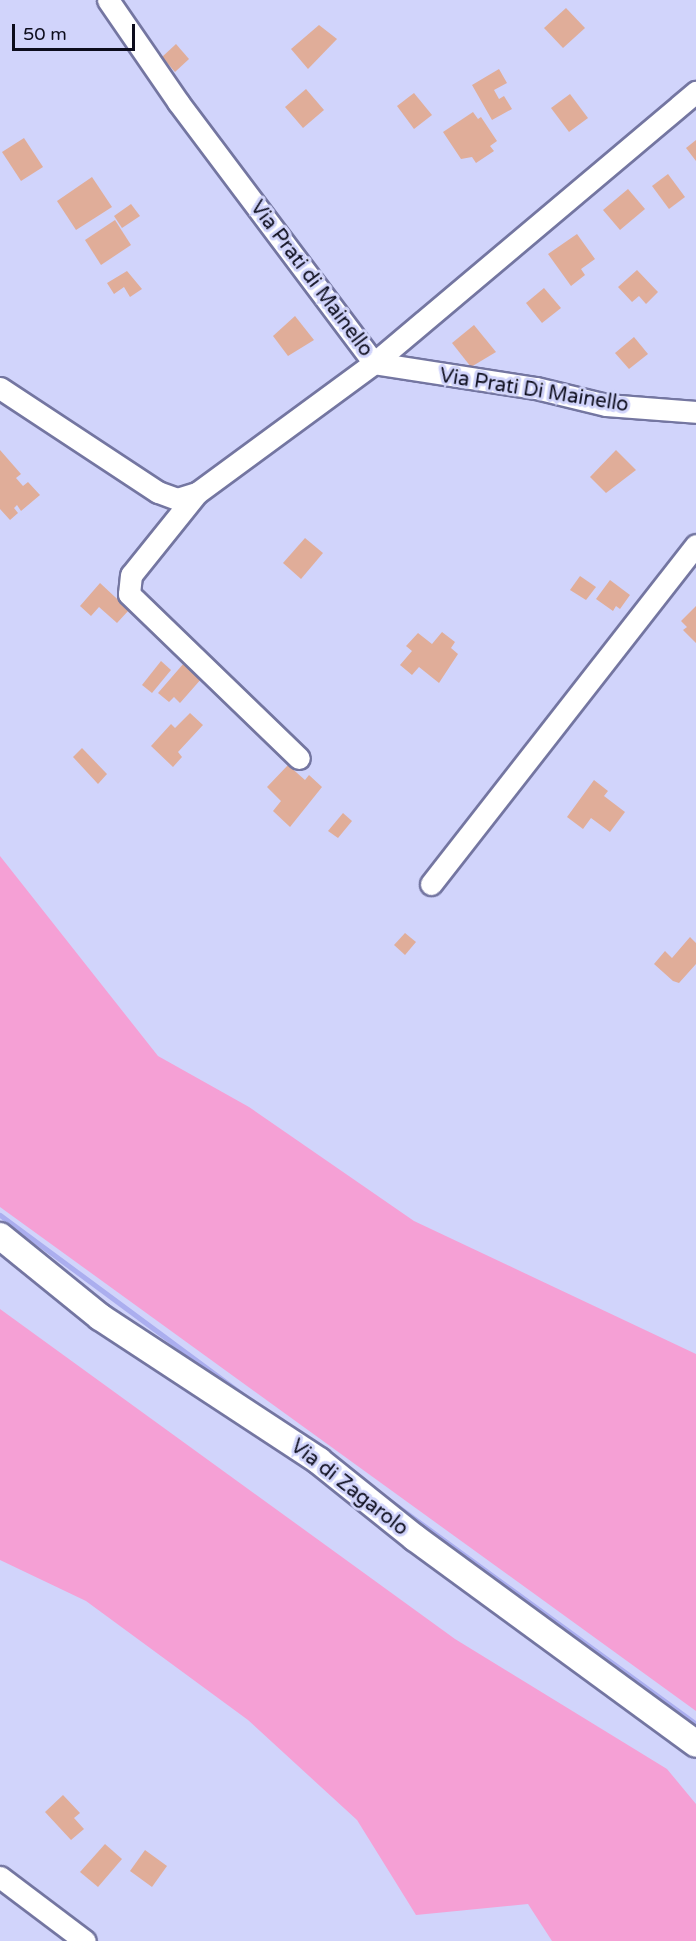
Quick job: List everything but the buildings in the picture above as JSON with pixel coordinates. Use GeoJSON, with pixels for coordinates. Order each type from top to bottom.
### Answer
{"type":"FeatureCollection","features":[{"type":"Feature","properties":{"kind":"main road","name":"Via di Zagarolo"},"geometry":{"type":"LineString","coordinates":[[0,1236],[100,1317],[319,1461],[415,1539],[696,1744]]}},
{"type":"Feature","properties":{"kind":"street","name":"Via Prati di Mainello"},"geometry":{"type":"LineString","coordinates":[[108,0],[178,102],[374,363],[696,92]]}},
{"type":"Feature","properties":{"kind":"street","name":"Via Prati Di Mainello"},"geometry":{"type":"LineString","coordinates":[[374,363],[536,388],[606,405],[696,412]]}},
{"type":"Feature","properties":{"kind":"street"},"geometry":{"type":"LineString","coordinates":[[300,758],[129,594],[131,575],[197,493],[374,363]]}},
{"type":"Feature","properties":{"kind":"street"},"geometry":{"type":"LineString","coordinates":[[0,388],[163,494],[181,499],[197,493]]}},
{"type":"Feature","properties":{"kind":"street"},"geometry":{"type":"LineString","coordinates":[[431,884],[696,545]]}},
{"type":"Feature","properties":{"kind":"street"},"geometry":{"type":"LineString","coordinates":[[0,1877],[85,1941]]}},
{"type":"Feature","properties":{"kind":"shaded area"},"geometry":{"type":"Polygon","coordinates":[[[0,856],[158,1056],[249,1107],[414,1221],[696,1354],[696,1711],[0,1207],[0,856]]]}},
{"type":"Feature","properties":{"kind":"shaded area"},"geometry":{"type":"Polygon","coordinates":[[[0,1309],[455,1639],[667,1769],[696,1804],[696,1941],[552,1941],[528,1904],[416,1915],[357,1820],[248,1720],[86,1601],[0,1560],[0,1309]]]}},
{"type":"Feature","properties":{"kind":"waterway"},"geometry":{"type":"LineString","coordinates":[[0,1215],[257,1405]]}},
{"type":"Feature","properties":{"kind":"waterway"},"geometry":{"type":"LineString","coordinates":[[386,1498],[696,1724]]}}]}
